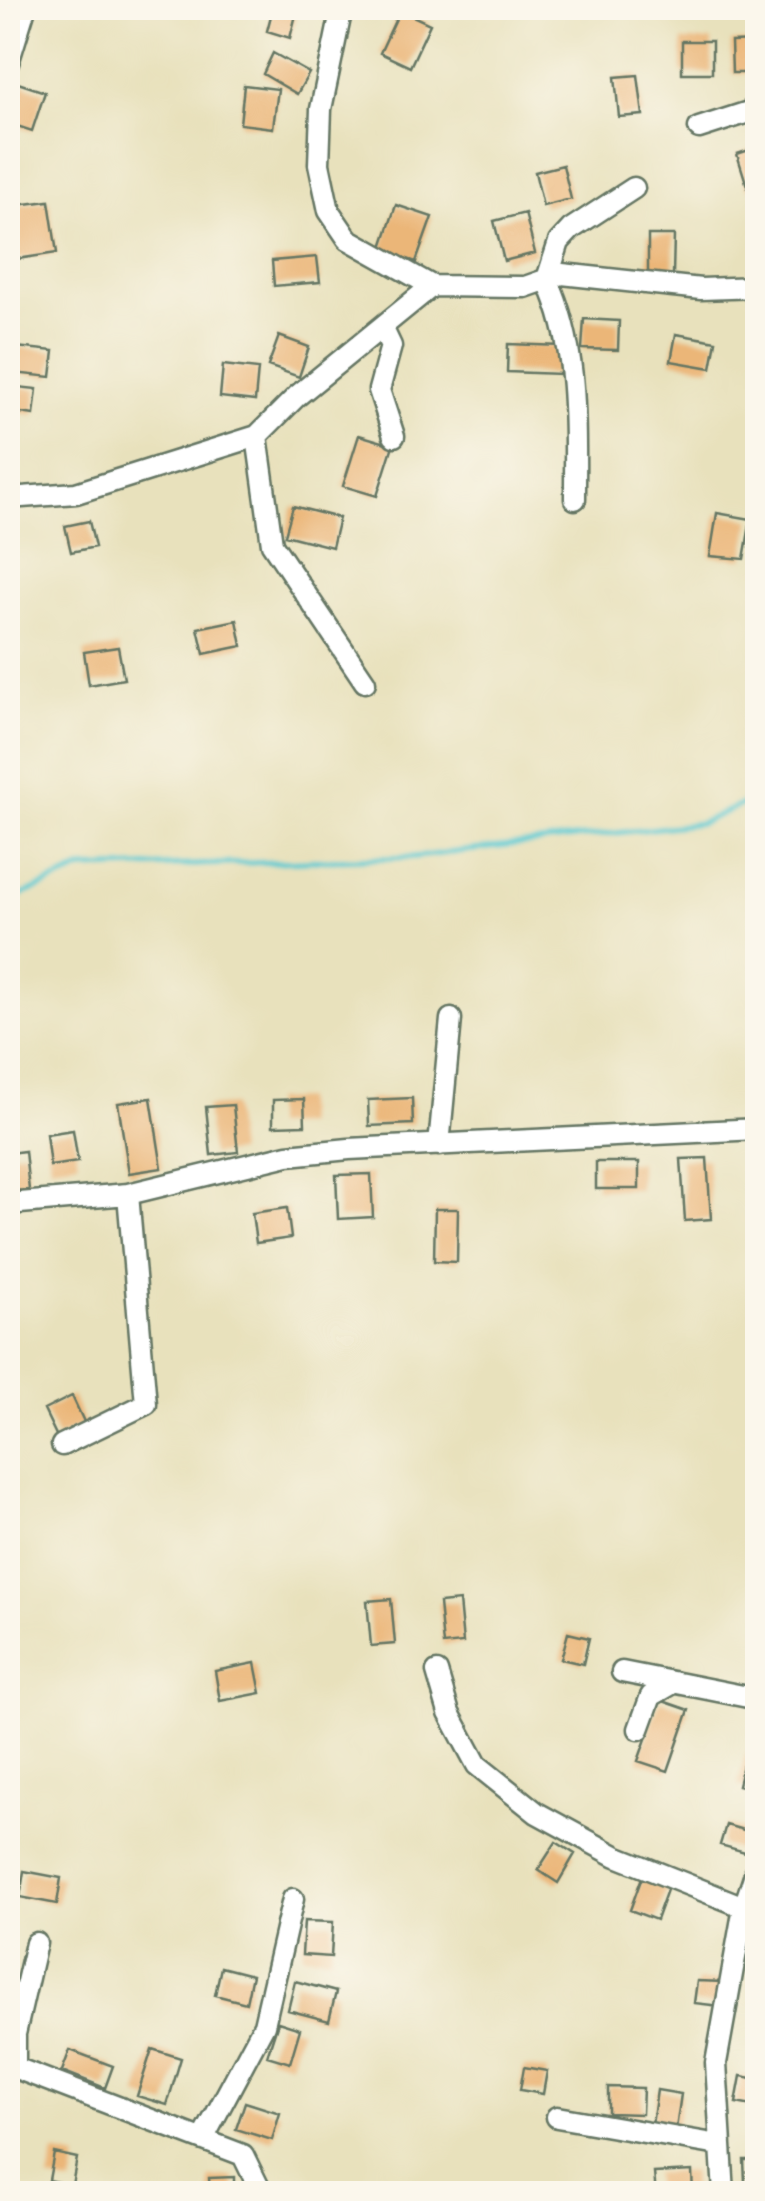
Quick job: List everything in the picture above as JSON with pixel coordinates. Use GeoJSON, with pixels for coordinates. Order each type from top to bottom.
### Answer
{"type":"FeatureCollection","features":[{"type":"Feature","properties":{"kind":"street"},"geometry":{"type":"LineString","coordinates":[[8,63],[25,8]]}},
{"type":"Feature","properties":{"kind":"street"},"geometry":{"type":"LineString","coordinates":[[342,8],[322,110],[319,164],[325,200],[336,226],[348,239],[432,286],[524,287],[562,274],[701,289],[758,287]]}},
{"type":"Feature","properties":{"kind":"street"},"geometry":{"type":"LineString","coordinates":[[699,128],[758,109]]}},
{"type":"Feature","properties":{"kind":"street"},"geometry":{"type":"LineString","coordinates":[[575,500],[571,350],[566,320],[547,279],[559,242],[571,229],[634,188]]}},
{"type":"Feature","properties":{"kind":"street"},"geometry":{"type":"LineString","coordinates":[[8,498],[76,493],[257,436],[298,396],[432,286]]}},
{"type":"Feature","properties":{"kind":"street"},"geometry":{"type":"LineString","coordinates":[[382,327],[391,346],[379,390],[394,436]]}},
{"type":"Feature","properties":{"kind":"street"},"geometry":{"type":"LineString","coordinates":[[257,436],[272,544],[364,682]]}},
{"type":"Feature","properties":{"kind":"street"},"geometry":{"type":"LineString","coordinates":[[439,1146],[450,1019]]}},
{"type":"Feature","properties":{"kind":"street"},"geometry":{"type":"LineString","coordinates":[[8,1204],[128,1194],[288,1155],[758,1129]]}},
{"type":"Feature","properties":{"kind":"street"},"geometry":{"type":"LineString","coordinates":[[62,1445],[146,1404],[128,1194]]}},
{"type":"Feature","properties":{"kind":"street"},"geometry":{"type":"LineString","coordinates":[[437,1672],[450,1713],[477,1765],[538,1814],[616,1856],[744,1907]]}},
{"type":"Feature","properties":{"kind":"street"},"geometry":{"type":"LineString","coordinates":[[622,1672],[670,1685],[758,1698]]}},
{"type":"Feature","properties":{"kind":"street"},"geometry":{"type":"LineString","coordinates":[[639,1729],[651,1696],[670,1685]]}},
{"type":"Feature","properties":{"kind":"street"},"geometry":{"type":"LineString","coordinates":[[724,2194],[716,2063],[744,1907],[758,1865]]}},
{"type":"Feature","properties":{"kind":"street"},"geometry":{"type":"LineString","coordinates":[[202,2140],[264,2026],[293,1899]]}},
{"type":"Feature","properties":{"kind":"street"},"geometry":{"type":"LineString","coordinates":[[36,1943],[11,2066],[243,2155],[262,2194]]}},
{"type":"Feature","properties":{"kind":"street"},"geometry":{"type":"LineString","coordinates":[[557,2117],[719,2145]]}},
{"type":"Feature","properties":{"kind":"building"},"geometry":{"type":"Polygon","coordinates":[[[273,8],[297,11],[290,38],[267,31],[273,8]]]}},
{"type":"Feature","properties":{"kind":"building"},"geometry":{"type":"Polygon","coordinates":[[[400,10],[430,24],[410,67],[380,53],[400,10]]]}},
{"type":"Feature","properties":{"kind":"building"},"geometry":{"type":"Polygon","coordinates":[[[682,41],[712,41],[712,73],[682,73],[682,41]]]}},
{"type":"Feature","properties":{"kind":"building"},"geometry":{"type":"Polygon","coordinates":[[[758,41],[758,73],[732,73],[731,42],[758,41]]]}},
{"type":"Feature","properties":{"kind":"building"},"geometry":{"type":"Polygon","coordinates":[[[273,53],[309,73],[297,94],[263,74],[273,53]]]}},
{"type":"Feature","properties":{"kind":"building"},"geometry":{"type":"Polygon","coordinates":[[[638,75],[643,115],[619,117],[615,77],[638,75]]]}},
{"type":"Feature","properties":{"kind":"building"},"geometry":{"type":"Polygon","coordinates":[[[15,82],[45,92],[32,131],[8,123],[15,82]]]}},
{"type":"Feature","properties":{"kind":"building"},"geometry":{"type":"Polygon","coordinates":[[[244,85],[278,89],[273,128],[240,124],[244,85]]]}},
{"type":"Feature","properties":{"kind":"building"},"geometry":{"type":"Polygon","coordinates":[[[758,147],[758,186],[748,189],[737,154],[758,147]]]}},
{"type":"Feature","properties":{"kind":"building"},"geometry":{"type":"Polygon","coordinates":[[[563,165],[571,199],[543,206],[535,172],[563,165]]]}},
{"type":"Feature","properties":{"kind":"building"},"geometry":{"type":"Polygon","coordinates":[[[49,201],[57,253],[17,259],[9,206],[49,201]]]}},
{"type":"Feature","properties":{"kind":"building"},"geometry":{"type":"Polygon","coordinates":[[[396,205],[432,217],[416,262],[381,250],[396,205]]]}},
{"type":"Feature","properties":{"kind":"building"},"geometry":{"type":"Polygon","coordinates":[[[525,213],[535,253],[504,261],[494,221],[525,213]]]}},
{"type":"Feature","properties":{"kind":"building"},"geometry":{"type":"Polygon","coordinates":[[[648,235],[674,235],[673,275],[648,275],[648,235]]]}},
{"type":"Feature","properties":{"kind":"building"},"geometry":{"type":"Polygon","coordinates":[[[317,257],[320,282],[274,286],[272,261],[317,257]]]}},
{"type":"Feature","properties":{"kind":"building"},"geometry":{"type":"Polygon","coordinates":[[[584,319],[619,321],[618,350],[582,349],[584,319]]]}},
{"type":"Feature","properties":{"kind":"building"},"geometry":{"type":"Polygon","coordinates":[[[676,334],[716,341],[711,368],[671,361],[676,334]]]}},
{"type":"Feature","properties":{"kind":"building"},"geometry":{"type":"Polygon","coordinates":[[[279,336],[309,347],[299,377],[268,366],[279,336]]]}},
{"type":"Feature","properties":{"kind":"building"},"geometry":{"type":"Polygon","coordinates":[[[508,344],[562,346],[561,374],[507,372],[508,344]]]}},
{"type":"Feature","properties":{"kind":"building"},"geometry":{"type":"Polygon","coordinates":[[[16,347],[54,351],[51,377],[13,373],[16,347]]]}},
{"type":"Feature","properties":{"kind":"building"},"geometry":{"type":"Polygon","coordinates":[[[223,365],[258,369],[255,401],[220,397],[223,365]]]}},
{"type":"Feature","properties":{"kind":"building"},"geometry":{"type":"Polygon","coordinates":[[[8,386],[37,389],[34,415],[8,411],[8,386]]]}},
{"type":"Feature","properties":{"kind":"building"},"geometry":{"type":"Polygon","coordinates":[[[359,435],[393,445],[377,496],[343,486],[359,435]]]}},
{"type":"Feature","properties":{"kind":"building"},"geometry":{"type":"Polygon","coordinates":[[[293,506],[339,518],[332,547],[285,535],[293,506]]]}},
{"type":"Feature","properties":{"kind":"building"},"geometry":{"type":"Polygon","coordinates":[[[717,513],[751,519],[744,559],[710,556],[717,513]]]}},
{"type":"Feature","properties":{"kind":"building"},"geometry":{"type":"Polygon","coordinates":[[[89,521],[95,547],[71,552],[65,526],[89,521]]]}},
{"type":"Feature","properties":{"kind":"building"},"geometry":{"type":"Polygon","coordinates":[[[237,620],[242,646],[204,654],[198,628],[237,620]]]}},
{"type":"Feature","properties":{"kind":"building"},"geometry":{"type":"Polygon","coordinates":[[[118,647],[124,679],[89,685],[84,652],[118,647]]]}},
{"type":"Feature","properties":{"kind":"building"},"geometry":{"type":"Polygon","coordinates":[[[151,1098],[162,1168],[129,1173],[118,1103],[151,1098]]]}},
{"type":"Feature","properties":{"kind":"building"},"geometry":{"type":"Polygon","coordinates":[[[412,1098],[413,1124],[369,1126],[368,1100],[412,1098]]]}},
{"type":"Feature","properties":{"kind":"building"},"geometry":{"type":"Polygon","coordinates":[[[304,1099],[305,1125],[273,1126],[273,1100],[304,1099]]]}},
{"type":"Feature","properties":{"kind":"building"},"geometry":{"type":"Polygon","coordinates":[[[233,1105],[238,1152],[211,1155],[206,1107],[233,1105]]]}},
{"type":"Feature","properties":{"kind":"building"},"geometry":{"type":"Polygon","coordinates":[[[73,1130],[78,1162],[50,1166],[46,1134],[73,1130]]]}},
{"type":"Feature","properties":{"kind":"building"},"geometry":{"type":"Polygon","coordinates":[[[25,1151],[29,1190],[8,1191],[8,1153],[25,1151]]]}},
{"type":"Feature","properties":{"kind":"building"},"geometry":{"type":"Polygon","coordinates":[[[707,1158],[711,1219],[685,1221],[681,1159],[707,1158]]]}},
{"type":"Feature","properties":{"kind":"building"},"geometry":{"type":"Polygon","coordinates":[[[596,1162],[639,1162],[639,1189],[596,1189],[596,1162]]]}},
{"type":"Feature","properties":{"kind":"building"},"geometry":{"type":"Polygon","coordinates":[[[371,1174],[373,1217],[338,1219],[336,1175],[371,1174]]]}},
{"type":"Feature","properties":{"kind":"building"},"geometry":{"type":"Polygon","coordinates":[[[287,1208],[291,1238],[256,1243],[252,1213],[287,1208]]]}},
{"type":"Feature","properties":{"kind":"building"},"geometry":{"type":"Polygon","coordinates":[[[435,1209],[458,1209],[457,1262],[434,1261],[435,1209]]]}},
{"type":"Feature","properties":{"kind":"building"},"geometry":{"type":"Polygon","coordinates":[[[72,1396],[85,1424],[57,1437],[44,1410],[72,1396]]]}},
{"type":"Feature","properties":{"kind":"building"},"geometry":{"type":"Polygon","coordinates":[[[391,1599],[395,1644],[371,1646],[367,1601],[391,1599]]]}},
{"type":"Feature","properties":{"kind":"building"},"geometry":{"type":"Polygon","coordinates":[[[459,1601],[463,1643],[443,1645],[439,1603],[459,1601]]]}},
{"type":"Feature","properties":{"kind":"building"},"geometry":{"type":"Polygon","coordinates":[[[568,1633],[589,1638],[583,1664],[561,1659],[568,1633]]]}},
{"type":"Feature","properties":{"kind":"building"},"geometry":{"type":"Polygon","coordinates":[[[255,1663],[261,1693],[220,1701],[215,1671],[255,1663]]]}},
{"type":"Feature","properties":{"kind":"building"},"geometry":{"type":"Polygon","coordinates":[[[660,1700],[689,1710],[668,1771],[638,1761],[660,1700]]]}},
{"type":"Feature","properties":{"kind":"building"},"geometry":{"type":"Polygon","coordinates":[[[746,1753],[758,1756],[758,1790],[738,1785],[746,1753]]]}},
{"type":"Feature","properties":{"kind":"building"},"geometry":{"type":"Polygon","coordinates":[[[726,1825],[758,1834],[752,1854],[720,1845],[726,1825]]]}},
{"type":"Feature","properties":{"kind":"building"},"geometry":{"type":"Polygon","coordinates":[[[556,1842],[575,1854],[558,1883],[538,1870],[556,1842]]]}},
{"type":"Feature","properties":{"kind":"building"},"geometry":{"type":"Polygon","coordinates":[[[24,1871],[61,1878],[57,1904],[20,1897],[24,1871]]]}},
{"type":"Feature","properties":{"kind":"building"},"geometry":{"type":"Polygon","coordinates":[[[642,1877],[668,1887],[656,1920],[630,1910],[642,1877]]]}},
{"type":"Feature","properties":{"kind":"building"},"geometry":{"type":"Polygon","coordinates":[[[304,1921],[333,1922],[331,1957],[302,1955],[304,1921]]]}},
{"type":"Feature","properties":{"kind":"building"},"geometry":{"type":"Polygon","coordinates":[[[221,1967],[252,1975],[246,2003],[215,1995],[221,1967]]]}},
{"type":"Feature","properties":{"kind":"building"},"geometry":{"type":"Polygon","coordinates":[[[295,1981],[336,1992],[329,2021],[288,2010],[295,1981]]]}},
{"type":"Feature","properties":{"kind":"building"},"geometry":{"type":"Polygon","coordinates":[[[697,1981],[724,1982],[721,2006],[694,2003],[697,1981]]]}},
{"type":"Feature","properties":{"kind":"building"},"geometry":{"type":"Polygon","coordinates":[[[278,2022],[300,2029],[290,2063],[267,2056],[278,2022]]]}},
{"type":"Feature","properties":{"kind":"building"},"geometry":{"type":"Polygon","coordinates":[[[152,2049],[181,2058],[167,2105],[137,2096],[152,2049]]]}},
{"type":"Feature","properties":{"kind":"building"},"geometry":{"type":"Polygon","coordinates":[[[70,2050],[113,2066],[105,2088],[62,2071],[70,2050]]]}},
{"type":"Feature","properties":{"kind":"building"},"geometry":{"type":"Polygon","coordinates":[[[524,2067],[547,2071],[543,2094],[520,2090],[524,2067]]]}},
{"type":"Feature","properties":{"kind":"building"},"geometry":{"type":"Polygon","coordinates":[[[741,2076],[758,2079],[758,2107],[736,2103],[741,2076]]]}},
{"type":"Feature","properties":{"kind":"building"},"geometry":{"type":"Polygon","coordinates":[[[608,2087],[643,2088],[642,2114],[608,2113],[608,2087]]]}},
{"type":"Feature","properties":{"kind":"building"},"geometry":{"type":"Polygon","coordinates":[[[657,2090],[681,2094],[676,2129],[652,2125],[657,2090]]]}},
{"type":"Feature","properties":{"kind":"building"},"geometry":{"type":"Polygon","coordinates":[[[245,2102],[280,2113],[272,2140],[236,2129],[245,2102]]]}},
{"type":"Feature","properties":{"kind":"building"},"geometry":{"type":"Polygon","coordinates":[[[54,2153],[77,2158],[72,2185],[49,2180],[54,2153]]]}},
{"type":"Feature","properties":{"kind":"building"},"geometry":{"type":"Polygon","coordinates":[[[744,2160],[758,2160],[758,2182],[745,2182],[744,2160]]]}},
{"type":"Feature","properties":{"kind":"building"},"geometry":{"type":"Polygon","coordinates":[[[692,2171],[693,2194],[656,2194],[654,2173],[692,2171]]]}},
{"type":"Feature","properties":{"kind":"building"},"geometry":{"type":"Polygon","coordinates":[[[234,2177],[234,2194],[210,2194],[209,2178],[234,2177]]]}},
{"type":"Feature","properties":{"kind":"waterway"},"geometry":{"type":"LineString","coordinates":[[8,901],[83,869],[414,857],[701,823],[758,797]]}}]}
